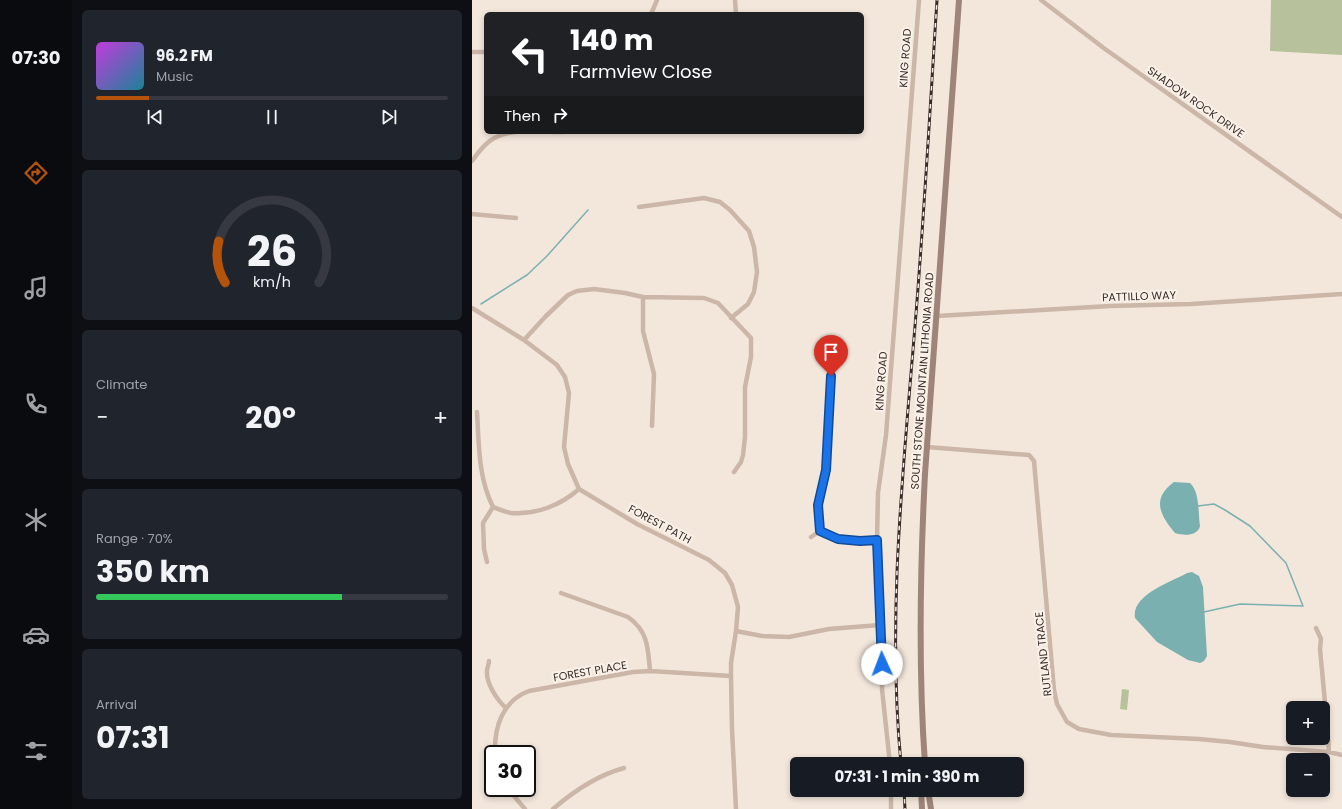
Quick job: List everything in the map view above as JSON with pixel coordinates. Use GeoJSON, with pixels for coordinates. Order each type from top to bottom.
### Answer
{"type":"FeatureCollection","features":[{"type":"Feature","properties":{"kind":"main road","name":"SOUTH STONE MOUNTAIN LITHONIA ROAD"},"geometry":{"type":"LineString","coordinates":[[926,757],[921,689],[921,550],[959,0]]}},
{"type":"Feature","properties":{"kind":"main road"},"geometry":{"type":"LineString","coordinates":[[921,797],[922,809]]}},
{"type":"Feature","properties":{"kind":"main road"},"geometry":{"type":"LineString","coordinates":[[929,797],[931,809]]}},
{"type":"Feature","properties":{"kind":"street"},"geometry":{"type":"LineString","coordinates":[[652,12],[657,0]]}},
{"type":"Feature","properties":{"kind":"street"},"geometry":{"type":"LineString","coordinates":[[735,0],[736,12]]}},
{"type":"Feature","properties":{"kind":"street","name":"KING ROAD"},"geometry":{"type":"LineString","coordinates":[[889,757],[882,690],[882,652],[877,540],[878,493],[886,435],[919,0]]}},
{"type":"Feature","properties":{"kind":"street","name":"SHADOW ROCK DRIVE"},"geometry":{"type":"LineString","coordinates":[[1041,0],[1105,49],[1342,217]]}},
{"type":"Feature","properties":{"kind":"street"},"geometry":{"type":"LineString","coordinates":[[472,52],[484,52]]}},
{"type":"Feature","properties":{"kind":"street"},"geometry":{"type":"LineString","coordinates":[[472,161],[483,146],[495,138],[505,134]]}},
{"type":"Feature","properties":{"kind":"street"},"geometry":{"type":"LineString","coordinates":[[639,207],[704,198],[720,202],[730,210],[749,231],[754,247],[757,272],[754,292],[748,304],[731,318]]}},
{"type":"Feature","properties":{"kind":"street"},"geometry":{"type":"LineString","coordinates":[[472,214],[516,218]]}},
{"type":"Feature","properties":{"kind":"street"},"geometry":{"type":"LineString","coordinates":[[524,340],[568,295],[577,291],[594,289],[643,297],[704,298],[718,303],[751,338],[751,357],[745,387],[745,437],[743,455],[741,462],[734,472]]}},
{"type":"Feature","properties":{"kind":"street","name":"PATTILLO WAY"},"geometry":{"type":"LineString","coordinates":[[937,316],[1110,306],[1191,304],[1342,294]]}},
{"type":"Feature","properties":{"kind":"street"},"geometry":{"type":"LineString","coordinates":[[643,297],[643,331],[654,374],[652,426]]}},
{"type":"Feature","properties":{"kind":"street"},"geometry":{"type":"LineString","coordinates":[[472,308],[524,340],[558,365],[565,376],[569,393],[564,447],[568,464],[579,489],[569,498],[556,506],[541,510],[510,513],[493,507],[486,494],[481,472],[477,412]]}},
{"type":"Feature","properties":{"kind":"street"},"geometry":{"type":"LineString","coordinates":[[820,531],[818,505],[826,470],[831,376]]}},
{"type":"Feature","properties":{"kind":"street","name":"RUTLAND TRACE"},"geometry":{"type":"LineString","coordinates":[[927,447],[1029,455],[1034,461],[1054,690],[1057,704],[1067,722],[1079,729],[1111,735],[1199,739],[1263,747],[1329,752],[1342,755]]}},
{"type":"Feature","properties":{"kind":"street","name":"FOREST PATH"},"geometry":{"type":"LineString","coordinates":[[579,489],[638,524],[709,560],[725,573],[732,585],[738,607],[731,663],[732,730],[736,809]]}},
{"type":"Feature","properties":{"kind":"street"},"geometry":{"type":"LineString","coordinates":[[488,562],[484,549],[483,523],[493,507]]}},
{"type":"Feature","properties":{"kind":"street"},"geometry":{"type":"LineString","coordinates":[[820,531],[838,539],[860,541],[877,540]]}},
{"type":"Feature","properties":{"kind":"street"},"geometry":{"type":"LineString","coordinates":[[811,537],[820,531]]}},
{"type":"Feature","properties":{"kind":"street"},"geometry":{"type":"LineString","coordinates":[[561,593],[628,617],[635,622],[645,636],[650,671]]}},
{"type":"Feature","properties":{"kind":"street"},"geometry":{"type":"LineString","coordinates":[[736,631],[762,636],[789,637],[829,629],[880,625]]}},
{"type":"Feature","properties":{"kind":"street"},"geometry":{"type":"LineString","coordinates":[[1316,628],[1320,639],[1329,752]]}},
{"type":"Feature","properties":{"kind":"street"},"geometry":{"type":"LineString","coordinates":[[489,661],[487,671],[490,684],[496,697],[506,708]]}},
{"type":"Feature","properties":{"kind":"street","name":"FOREST PLACE"},"geometry":{"type":"LineString","coordinates":[[496,745],[497,727],[506,708],[521,694],[529,691],[633,672],[650,671],[731,676]]}},
{"type":"Feature","properties":{"kind":"street"},"geometry":{"type":"LineString","coordinates":[[553,809],[566,797],[581,788],[624,768]]}},
{"type":"Feature","properties":{"kind":"street"},"geometry":{"type":"LineString","coordinates":[[515,797],[525,809]]}},
{"type":"Feature","properties":{"kind":"street"},"geometry":{"type":"LineString","coordinates":[[891,797],[892,809]]}},
{"type":"Feature","properties":{"kind":"green space"},"geometry":{"type":"Polygon","coordinates":[[[1271,0],[1342,0],[1342,55],[1270,51],[1271,0]]]}},
{"type":"Feature","properties":{"kind":"green space"},"geometry":{"type":"Polygon","coordinates":[[[1122,689],[1129,690],[1127,710],[1120,709],[1122,689]]]}},
{"type":"Feature","properties":{"kind":"water"},"geometry":{"type":"Polygon","coordinates":[[[1174,482],[1190,483],[1196,492],[1200,526],[1197,532],[1186,535],[1175,533],[1165,520],[1160,507],[1160,501],[1167,488],[1174,482]]]}},
{"type":"Feature","properties":{"kind":"water"},"geometry":{"type":"Polygon","coordinates":[[[1192,572],[1199,576],[1203,587],[1207,656],[1204,661],[1200,663],[1188,660],[1157,642],[1135,618],[1135,610],[1145,596],[1162,585],[1192,572]]]}},
{"type":"Feature","properties":{"kind":"waterway"},"geometry":{"type":"LineString","coordinates":[[481,304],[527,275],[547,256],[588,210]]}},
{"type":"Feature","properties":{"kind":"waterway"},"geometry":{"type":"LineString","coordinates":[[1198,506],[1214,504],[1250,526],[1286,563],[1303,606],[1240,604],[1204,612]]}},
{"type":"Feature","properties":{"kind":"railway"},"geometry":{"type":"LineString","coordinates":[[900,757],[897,709],[896,654],[898,545],[921,245],[937,0]]}},
{"type":"Feature","properties":{"kind":"railway"},"geometry":{"type":"LineString","coordinates":[[904,797],[905,809]]}},
{"type":"Feature","properties":{"kind":"route"},"geometry":{"type":"LineString","coordinates":[[831,376],[826,470],[818,505],[820,531],[838,539],[848,541],[877,540],[882,664]]}}]}
